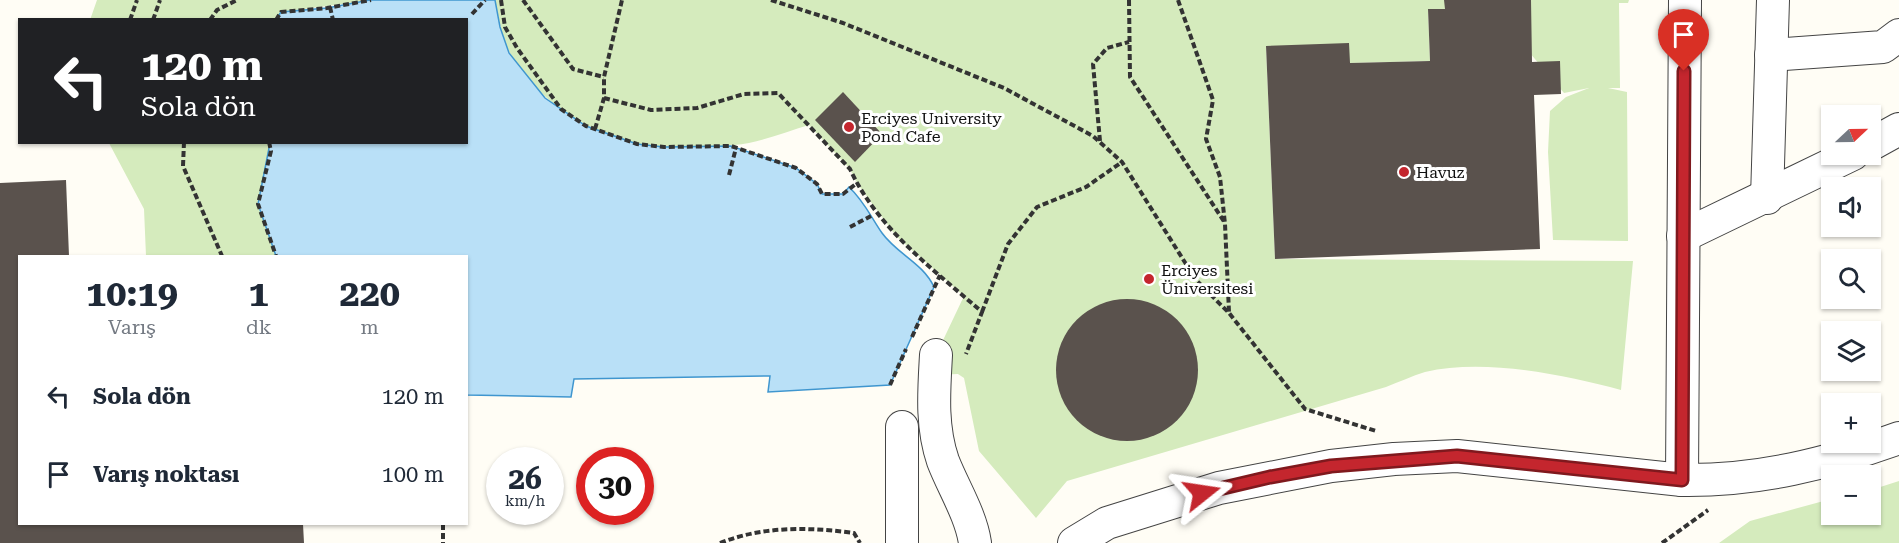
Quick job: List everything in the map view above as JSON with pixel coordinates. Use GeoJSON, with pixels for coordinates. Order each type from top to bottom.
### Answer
{"type":"FeatureCollection","features":[{"type":"Feature","properties":{"kind":"street"},"geometry":{"type":"LineString","coordinates":[[1682,480],[1685,0]]}},
{"type":"Feature","properties":{"kind":"street"},"geometry":{"type":"LineString","coordinates":[[1767,198],[1773,0]]}},
{"type":"Feature","properties":{"kind":"street"},"geometry":{"type":"LineString","coordinates":[[1772,54],[1883,47],[1899,35]]}},
{"type":"Feature","properties":{"kind":"street"},"geometry":{"type":"LineString","coordinates":[[1881,139],[1899,129]]}},
{"type":"Feature","properties":{"kind":"street"},"geometry":{"type":"LineString","coordinates":[[1683,236],[1767,198],[1832,165]]}},
{"type":"Feature","properties":{"kind":"street"},"geometry":{"type":"LineString","coordinates":[[949,359],[933,409],[936,434],[943,459],[975,543]]}},
{"type":"Feature","properties":{"kind":"street"},"geometry":{"type":"LineString","coordinates":[[902,427],[902,543]]}},
{"type":"Feature","properties":{"kind":"street"},"geometry":{"type":"LineString","coordinates":[[1074,543],[1107,523],[1219,488],[1331,466],[1394,459],[1457,456],[1682,480],[1752,478],[1791,471],[1899,438]]}},
{"type":"Feature","properties":{"kind":"path"},"geometry":{"type":"LineString","coordinates":[[131,18],[137,0]]}},
{"type":"Feature","properties":{"kind":"path"},"geometry":{"type":"LineString","coordinates":[[154,18],[160,0]]}},
{"type":"Feature","properties":{"kind":"path"},"geometry":{"type":"LineString","coordinates":[[211,18],[217,10],[237,0]]}},
{"type":"Feature","properties":{"kind":"path"},"geometry":{"type":"LineString","coordinates":[[277,18],[281,12],[371,0]]}},
{"type":"Feature","properties":{"kind":"path"},"geometry":{"type":"LineString","coordinates":[[472,14],[485,0]]}},
{"type":"Feature","properties":{"kind":"path"},"geometry":{"type":"LineString","coordinates":[[501,0],[505,27],[561,109],[596,129],[638,144],[664,147],[721,145],[735,148],[796,168],[817,184],[822,194],[843,194],[857,183]]}},
{"type":"Feature","properties":{"kind":"path"},"geometry":{"type":"LineString","coordinates":[[523,0],[573,69],[604,77]]}},
{"type":"Feature","properties":{"kind":"path"},"geometry":{"type":"LineString","coordinates":[[596,129],[604,98],[604,77],[622,0]]}},
{"type":"Feature","properties":{"kind":"path"},"geometry":{"type":"LineString","coordinates":[[771,0],[853,27],[1004,88],[1100,142],[1122,162],[1196,280],[1229,313],[1305,409],[1381,432]]}},
{"type":"Feature","properties":{"kind":"path"},"geometry":{"type":"LineString","coordinates":[[1178,0],[1213,100],[1206,139],[1220,177],[1225,224],[1229,313]]}},
{"type":"Feature","properties":{"kind":"path"},"geometry":{"type":"LineString","coordinates":[[1127,1],[1130,77],[1225,224]]}},
{"type":"Feature","properties":{"kind":"path"},"geometry":{"type":"LineString","coordinates":[[330,7],[333,18]]}},
{"type":"Feature","properties":{"kind":"path"},"geometry":{"type":"LineString","coordinates":[[1100,142],[1093,64],[1107,48],[1129,42]]}},
{"type":"Feature","properties":{"kind":"path"},"geometry":{"type":"LineString","coordinates":[[604,98],[651,110],[697,108],[744,94],[778,93],[850,169],[857,183],[896,236],[982,312]]}},
{"type":"Feature","properties":{"kind":"path"},"geometry":{"type":"LineString","coordinates":[[184,144],[183,166],[222,255]]}},
{"type":"Feature","properties":{"kind":"path"},"geometry":{"type":"LineString","coordinates":[[269,144],[270,151],[258,204],[276,255]]}},
{"type":"Feature","properties":{"kind":"path"},"geometry":{"type":"LineString","coordinates":[[729,175],[735,148]]}},
{"type":"Feature","properties":{"kind":"path"},"geometry":{"type":"LineString","coordinates":[[949,359],[982,312],[1008,244],[1037,207],[1086,187],[1122,162]]}},
{"type":"Feature","properties":{"kind":"path"},"geometry":{"type":"LineString","coordinates":[[850,227],[871,216]]}},
{"type":"Feature","properties":{"kind":"path"},"geometry":{"type":"LineString","coordinates":[[890,385],[940,275]]}},
{"type":"Feature","properties":{"kind":"path"},"geometry":{"type":"LineString","coordinates":[[443,525],[443,543]]}},
{"type":"Feature","properties":{"kind":"path"},"geometry":{"type":"LineString","coordinates":[[720,543],[740,535],[810,527],[854,533],[860,543]]}},
{"type":"Feature","properties":{"kind":"green space"},"geometry":{"type":"Polygon","coordinates":[[[97,0],[373,0],[281,12],[277,18],[91,18],[97,0]]]}},
{"type":"Feature","properties":{"kind":"green space"},"geometry":{"type":"Polygon","coordinates":[[[495,0],[1460,0],[1445,9],[1428,10],[1430,61],[1350,63],[1266,47],[1275,259],[1633,261],[1621,390],[1524,370],[1473,367],[1425,372],[1386,387],[1067,481],[1036,518],[979,451],[964,378],[958,374],[935,375],[936,355],[964,296],[896,236],[857,183],[850,169],[809,125],[762,140],[710,147],[661,148],[618,139],[581,122],[548,99],[533,85],[510,53],[504,40],[495,0]]]}},
{"type":"Feature","properties":{"kind":"green space"},"geometry":{"type":"Polygon","coordinates":[[[1530,0],[1629,0],[1628,3],[1619,3],[1620,88],[1608,88],[1627,92],[1628,241],[1553,240],[1548,152],[1550,111],[1566,97],[1589,88],[1564,93],[1529,52],[1530,0]]]}},
{"type":"Feature","properties":{"kind":"green space"},"geometry":{"type":"Polygon","coordinates":[[[110,144],[269,144],[271,151],[258,204],[276,255],[146,255],[144,209],[110,144]]]}},
{"type":"Feature","properties":{"kind":"green space"},"geometry":{"type":"Polygon","coordinates":[[[1899,481],[1899,543],[1719,543],[1750,521],[1821,502],[1821,525],[1881,525],[1881,487],[1899,481]]]}},
{"type":"Feature","properties":{"kind":"water"},"geometry":{"type":"Polygon","coordinates":[[[370,0],[495,0],[500,27],[509,53],[545,98],[586,126],[637,144],[664,147],[731,146],[796,168],[817,184],[822,194],[843,194],[849,187],[863,203],[882,233],[923,271],[934,287],[890,385],[768,392],[770,376],[574,379],[571,397],[468,395],[468,255],[276,255],[258,204],[270,144],[468,144],[468,18],[277,18],[281,12],[327,8],[370,0]]]}},
{"type":"Feature","properties":{"kind":"building","name":"Havuz"},"geometry":{"type":"Polygon","coordinates":[[[1444,0],[1531,0],[1532,62],[1560,61],[1561,94],[1534,95],[1540,249],[1275,259],[1266,46],[1349,43],[1350,63],[1430,61],[1428,9],[1445,9],[1444,0]]]}},
{"type":"Feature","properties":{"kind":"building","name":"Erciyes University Pond Cafe"},"geometry":{"type":"Polygon","coordinates":[[[843,92],[882,134],[855,162],[815,120],[843,92]]]}},
{"type":"Feature","properties":{"kind":"building"},"geometry":{"type":"Polygon","coordinates":[[[66,180],[69,255],[18,255],[18,525],[303,525],[304,543],[0,543],[0,183],[66,180]]]}},
{"type":"Feature","properties":{"kind":"building"},"geometry":{"type":"Polygon","coordinates":[[[1127,299],[1154,304],[1177,320],[1193,343],[1198,370],[1193,397],[1177,420],[1154,436],[1127,441],[1100,436],[1077,420],[1061,397],[1056,370],[1061,343],[1077,320],[1100,304],[1127,299]]]}},
{"type":"Feature","properties":{"kind":"place","name":"Erciyes University Pond Cafe"},"geometry":{"type":"Point","coordinates":[849,127]}},
{"type":"Feature","properties":{"kind":"place","name":"Havuz"},"geometry":{"type":"Point","coordinates":[1404,172]}},
{"type":"Feature","properties":{"kind":"place","name":"Erciyes Üniversitesi"},"geometry":{"type":"Point","coordinates":[1149,279]}},
{"type":"Feature","properties":{"kind":"route"},"geometry":{"type":"LineString","coordinates":[[1202,493],[1331,466],[1394,459],[1457,456],[1682,480],[1684,71]]}}]}
